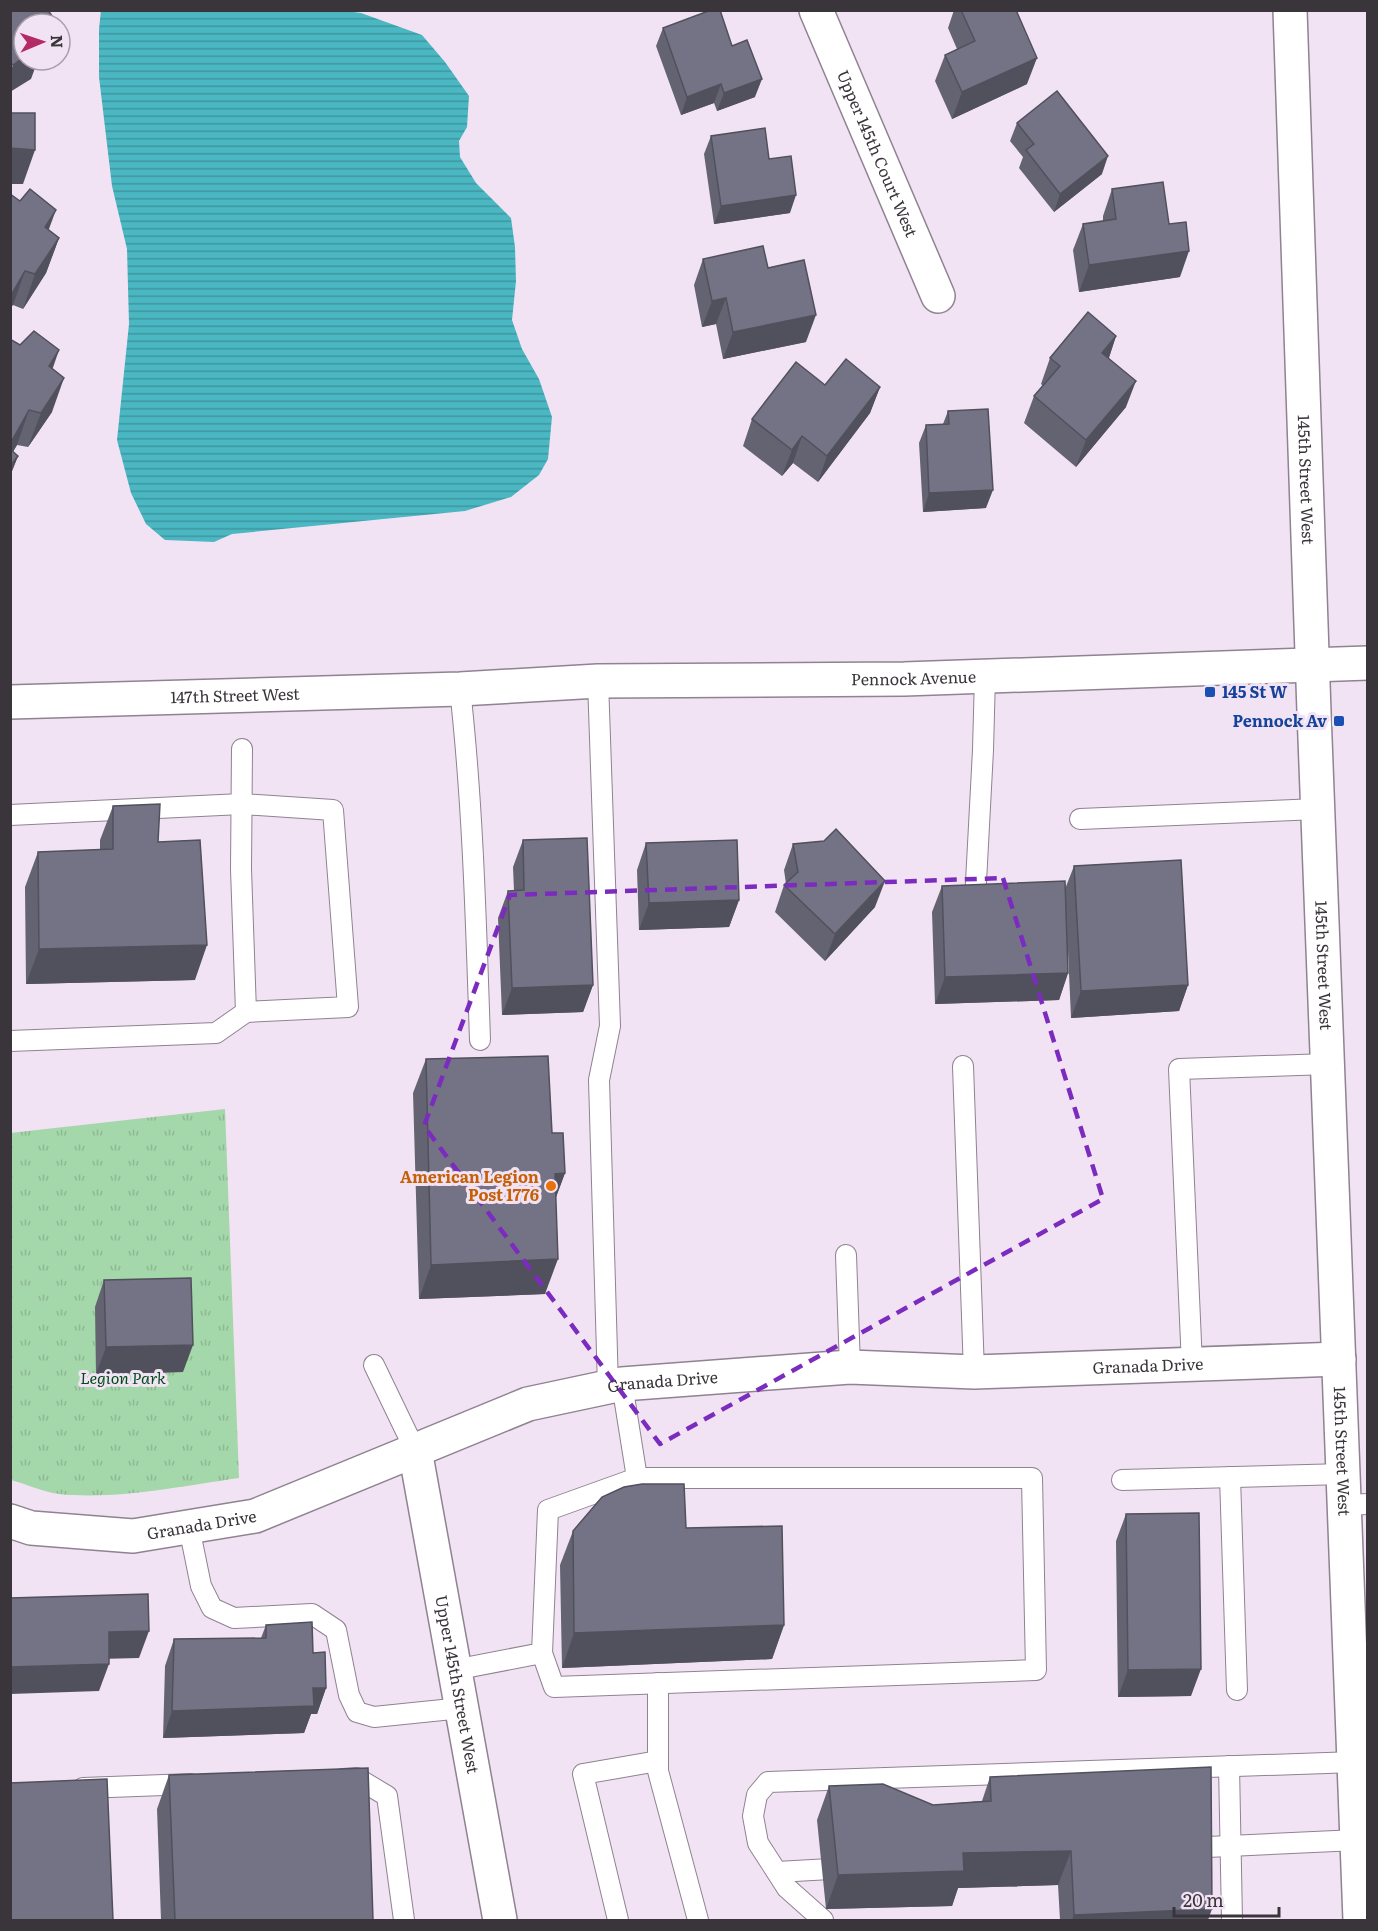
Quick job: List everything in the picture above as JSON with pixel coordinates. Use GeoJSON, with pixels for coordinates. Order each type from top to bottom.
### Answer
{"type":"FeatureCollection","features":[{"type":"Feature","properties":{"kind":"street","name":"Upper 145th Court West"},"geometry":{"type":"LineString","coordinates":[[816,10],[938,296]]}},
{"type":"Feature","properties":{"kind":"street","name":"145th Street West"},"geometry":{"type":"LineString","coordinates":[[1290,10],[1340,1359],[1352,1494],[1355,1762],[1360,1920]]}},
{"type":"Feature","properties":{"kind":"street","name":"Pennock Avenue"},"geometry":{"type":"LineString","coordinates":[[460,689],[598,681],[892,679],[1368,663]]}},
{"type":"Feature","properties":{"kind":"street","name":"147th Street West"},"geometry":{"type":"LineString","coordinates":[[10,702],[460,689]]}},
{"type":"Feature","properties":{"kind":"street","name":"Granada Drive"},"geometry":{"type":"LineString","coordinates":[[10,1521],[31,1528],[133,1536],[255,1516],[528,1404],[615,1385],[850,1367],[974,1372],[1340,1359]]}},
{"type":"Feature","properties":{"kind":"street","name":"Upper 145th Street West"},"geometry":{"type":"LineString","coordinates":[[415,1450],[500,1920]]}},
{"type":"Feature","properties":{"kind":"lane"},"geometry":{"type":"LineString","coordinates":[[975,901],[985,676]]}},
{"type":"Feature","properties":{"kind":"lane"},"geometry":{"type":"LineString","coordinates":[[598,681],[610,1026],[599,1080],[615,1385],[637,1478]]}},
{"type":"Feature","properties":{"kind":"lane"},"geometry":{"type":"LineString","coordinates":[[460,689],[466,742],[476,894],[480,1040]]}},
{"type":"Feature","properties":{"kind":"lane"},"geometry":{"type":"LineString","coordinates":[[242,749],[241,869],[246,1012]]}},
{"type":"Feature","properties":{"kind":"lane"},"geometry":{"type":"LineString","coordinates":[[10,815],[242,804],[333,810],[348,1007],[246,1012],[216,1033],[10,1041]]}},
{"type":"Feature","properties":{"kind":"lane"},"geometry":{"type":"LineString","coordinates":[[1080,819],[1318,809]]}},
{"type":"Feature","properties":{"kind":"lane"},"geometry":{"type":"LineString","coordinates":[[1192,1365],[1179,1069],[1328,1064]]}},
{"type":"Feature","properties":{"kind":"lane"},"geometry":{"type":"LineString","coordinates":[[963,1066],[974,1372]]}},
{"type":"Feature","properties":{"kind":"lane"},"geometry":{"type":"LineString","coordinates":[[846,1255],[850,1367]]}},
{"type":"Feature","properties":{"kind":"lane"},"geometry":{"type":"LineString","coordinates":[[374,1365],[415,1450]]}},
{"type":"Feature","properties":{"kind":"lane"},"geometry":{"type":"LineString","coordinates":[[1122,1480],[1230,1477],[1352,1494]]}},
{"type":"Feature","properties":{"kind":"lane"},"geometry":{"type":"LineString","coordinates":[[1230,1477],[1237,1690]]}},
{"type":"Feature","properties":{"kind":"lane"},"geometry":{"type":"LineString","coordinates":[[637,1478],[1032,1478],[1036,1670],[554,1687],[542,1653],[548,1510],[637,1478]]}},
{"type":"Feature","properties":{"kind":"lane"},"geometry":{"type":"LineString","coordinates":[[189,1527],[201,1586],[212,1608],[234,1618],[312,1614],[336,1630],[349,1695],[357,1712],[374,1717],[462,1708]]}},
{"type":"Feature","properties":{"kind":"lane"},"geometry":{"type":"LineString","coordinates":[[454,1670],[542,1653]]}},
{"type":"Feature","properties":{"kind":"lane"},"geometry":{"type":"LineString","coordinates":[[658,1683],[658,1771],[698,1920]]}},
{"type":"Feature","properties":{"kind":"lane"},"geometry":{"type":"LineString","coordinates":[[618,1920],[583,1774],[658,1761]]}},
{"type":"Feature","properties":{"kind":"lane"},"geometry":{"type":"LineString","coordinates":[[823,1920],[787,1888],[758,1843],[753,1816],[757,1795],[768,1782],[1355,1762]]}},
{"type":"Feature","properties":{"kind":"lane"},"geometry":{"type":"LineString","coordinates":[[1229,1766],[1233,1920]]}},
{"type":"Feature","properties":{"kind":"lane"},"geometry":{"type":"LineString","coordinates":[[321,1779],[357,1778],[387,1796],[404,1920]]}},
{"type":"Feature","properties":{"kind":"lane"},"geometry":{"type":"LineString","coordinates":[[70,1789],[214,1784]]}},
{"type":"Feature","properties":{"kind":"lane"},"geometry":{"type":"LineString","coordinates":[[1168,1849],[1357,1840]]}},
{"type":"Feature","properties":{"kind":"lane"},"geometry":{"type":"LineString","coordinates":[[777,1872],[867,1867]]}},
{"type":"Feature","properties":{"kind":"highlighted area"},"geometry":{"type":"Polygon","coordinates":[[[1003,878],[1103,1199],[660,1444],[424,1126],[510,895],[1003,878]]]}},
{"type":"Feature","properties":{"kind":"green space","name":"Legion Park"},"geometry":{"type":"Polygon","coordinates":[[[225,1109],[239,1478],[126,1494],[103,1495],[59,1494],[11,1480],[10,1133],[225,1109]]]}},
{"type":"Feature","properties":{"kind":"water"},"geometry":{"type":"Polygon","coordinates":[[[101,10],[346,11],[361,13],[422,35],[469,96],[467,127],[459,141],[460,157],[476,183],[511,218],[516,281],[512,320],[522,349],[539,379],[552,417],[548,459],[539,475],[511,497],[465,511],[232,534],[214,542],[165,540],[146,524],[131,493],[117,440],[129,324],[127,249],[112,186],[99,77],[101,10]]]}},
{"type":"Feature","properties":{"kind":"building"},"geometry":{"type":"Polygon","coordinates":[[[10,10],[48,10],[49,12],[12,12],[12,64],[10,62],[10,10]]]}},
{"type":"Feature","properties":{"kind":"building"},"geometry":{"type":"Polygon","coordinates":[[[711,10],[720,10],[732,46],[747,40],[762,79],[724,93],[721,84],[687,97],[663,28],[711,10]]]}},
{"type":"Feature","properties":{"kind":"building"},"geometry":{"type":"Polygon","coordinates":[[[961,10],[1016,10],[1037,58],[962,92],[945,55],[975,41],[961,10]]]}},
{"type":"Feature","properties":{"kind":"building"},"geometry":{"type":"Polygon","coordinates":[[[1057,91],[1108,156],[1060,194],[1026,150],[1034,144],[1017,123],[1057,91]]]}},
{"type":"Feature","properties":{"kind":"building"},"geometry":{"type":"Polygon","coordinates":[[[10,113],[35,113],[35,150],[10,148],[10,113]]]}},
{"type":"Feature","properties":{"kind":"building"},"geometry":{"type":"Polygon","coordinates":[[[765,128],[769,159],[791,156],[796,195],[721,206],[711,136],[765,128]]]}},
{"type":"Feature","properties":{"kind":"building"},"geometry":{"type":"Polygon","coordinates":[[[1163,182],[1169,224],[1186,222],[1189,251],[1089,265],[1083,224],[1116,219],[1112,189],[1163,182]]]}},
{"type":"Feature","properties":{"kind":"building"},"geometry":{"type":"Polygon","coordinates":[[[30,189],[56,210],[45,227],[59,238],[35,274],[25,271],[10,297],[10,194],[20,201],[30,189]]]}},
{"type":"Feature","properties":{"kind":"building"},"geometry":{"type":"Polygon","coordinates":[[[763,246],[768,268],[804,260],[816,315],[733,332],[726,298],[712,301],[703,259],[763,246]]]}},
{"type":"Feature","properties":{"kind":"building"},"geometry":{"type":"Polygon","coordinates":[[[1088,312],[1116,336],[1102,353],[1136,381],[1086,440],[1034,396],[1060,366],[1050,358],[1088,312]]]}},
{"type":"Feature","properties":{"kind":"building"},"geometry":{"type":"Polygon","coordinates":[[[34,331],[59,350],[49,366],[64,378],[41,413],[29,410],[10,444],[10,339],[20,345],[34,331]]]}},
{"type":"Feature","properties":{"kind":"building"},"geometry":{"type":"Polygon","coordinates":[[[846,359],[880,387],[827,456],[802,436],[792,450],[752,419],[796,362],[825,385],[846,359]]]}},
{"type":"Feature","properties":{"kind":"building"},"geometry":{"type":"Polygon","coordinates":[[[988,409],[993,490],[929,493],[926,425],[949,424],[948,411],[988,409]]]}},
{"type":"Feature","properties":{"kind":"building"},"geometry":{"type":"Polygon","coordinates":[[[10,449],[18,456],[10,466],[10,449]]]}},
{"type":"Feature","properties":{"kind":"building"},"geometry":{"type":"Polygon","coordinates":[[[160,804],[158,842],[200,840],[207,945],[39,949],[38,852],[113,849],[113,806],[160,804]]]}},
{"type":"Feature","properties":{"kind":"building"},"geometry":{"type":"Polygon","coordinates":[[[836,829],[885,881],[835,934],[784,885],[798,872],[793,844],[824,841],[836,829]]]}},
{"type":"Feature","properties":{"kind":"building"},"geometry":{"type":"Polygon","coordinates":[[[587,838],[593,985],[512,988],[508,891],[524,890],[523,840],[587,838]]]}},
{"type":"Feature","properties":{"kind":"building"},"geometry":{"type":"Polygon","coordinates":[[[737,840],[739,900],[649,903],[646,843],[737,840]]]}},
{"type":"Feature","properties":{"kind":"building"},"geometry":{"type":"Polygon","coordinates":[[[1181,860],[1188,985],[1081,991],[1074,866],[1181,860]]]}},
{"type":"Feature","properties":{"kind":"building"},"geometry":{"type":"Polygon","coordinates":[[[1065,881],[1068,973],[945,977],[942,886],[1065,881]]]}},
{"type":"Feature","properties":{"kind":"building"},"geometry":{"type":"Polygon","coordinates":[[[548,1056],[552,1133],[563,1133],[565,1173],[555,1174],[558,1259],[431,1265],[426,1059],[548,1056]]]}},
{"type":"Feature","properties":{"kind":"building"},"geometry":{"type":"Polygon","coordinates":[[[191,1278],[193,1345],[106,1347],[104,1280],[191,1278]]]}},
{"type":"Feature","properties":{"kind":"building"},"geometry":{"type":"Polygon","coordinates":[[[642,1484],[684,1484],[686,1528],[782,1526],[784,1625],[574,1633],[573,1531],[602,1497],[624,1487],[642,1484]]]}},
{"type":"Feature","properties":{"kind":"building"},"geometry":{"type":"Polygon","coordinates":[[[1199,1513],[1201,1669],[1128,1670],[1126,1514],[1199,1513]]]}},
{"type":"Feature","properties":{"kind":"building"},"geometry":{"type":"Polygon","coordinates":[[[148,1594],[149,1631],[109,1632],[109,1664],[10,1667],[10,1598],[148,1594]]]}},
{"type":"Feature","properties":{"kind":"building"},"geometry":{"type":"Polygon","coordinates":[[[312,1622],[313,1653],[325,1652],[326,1688],[313,1688],[314,1706],[172,1711],[174,1639],[266,1638],[266,1625],[312,1622]]]}},
{"type":"Feature","properties":{"kind":"building"},"geometry":{"type":"Polygon","coordinates":[[[1211,1767],[1212,1909],[1074,1915],[1071,1851],[963,1853],[964,1871],[838,1875],[829,1786],[883,1784],[933,1805],[991,1801],[990,1777],[1211,1767]]]}},
{"type":"Feature","properties":{"kind":"building"},"geometry":{"type":"Polygon","coordinates":[[[368,1768],[373,1920],[175,1920],[169,1775],[368,1768]]]}},
{"type":"Feature","properties":{"kind":"building"},"geometry":{"type":"Polygon","coordinates":[[[107,1779],[113,1920],[10,1920],[10,1783],[107,1779]]]}},
{"type":"Feature","properties":{"kind":"place","name":"145 St W"},"geometry":{"type":"Point","coordinates":[1210,692]}},
{"type":"Feature","properties":{"kind":"place","name":"Pennock Av"},"geometry":{"type":"Point","coordinates":[1339,721]}},
{"type":"Feature","properties":{"kind":"place","name":"American Legion Post 1776"},"geometry":{"type":"Point","coordinates":[551,1186]}}]}
